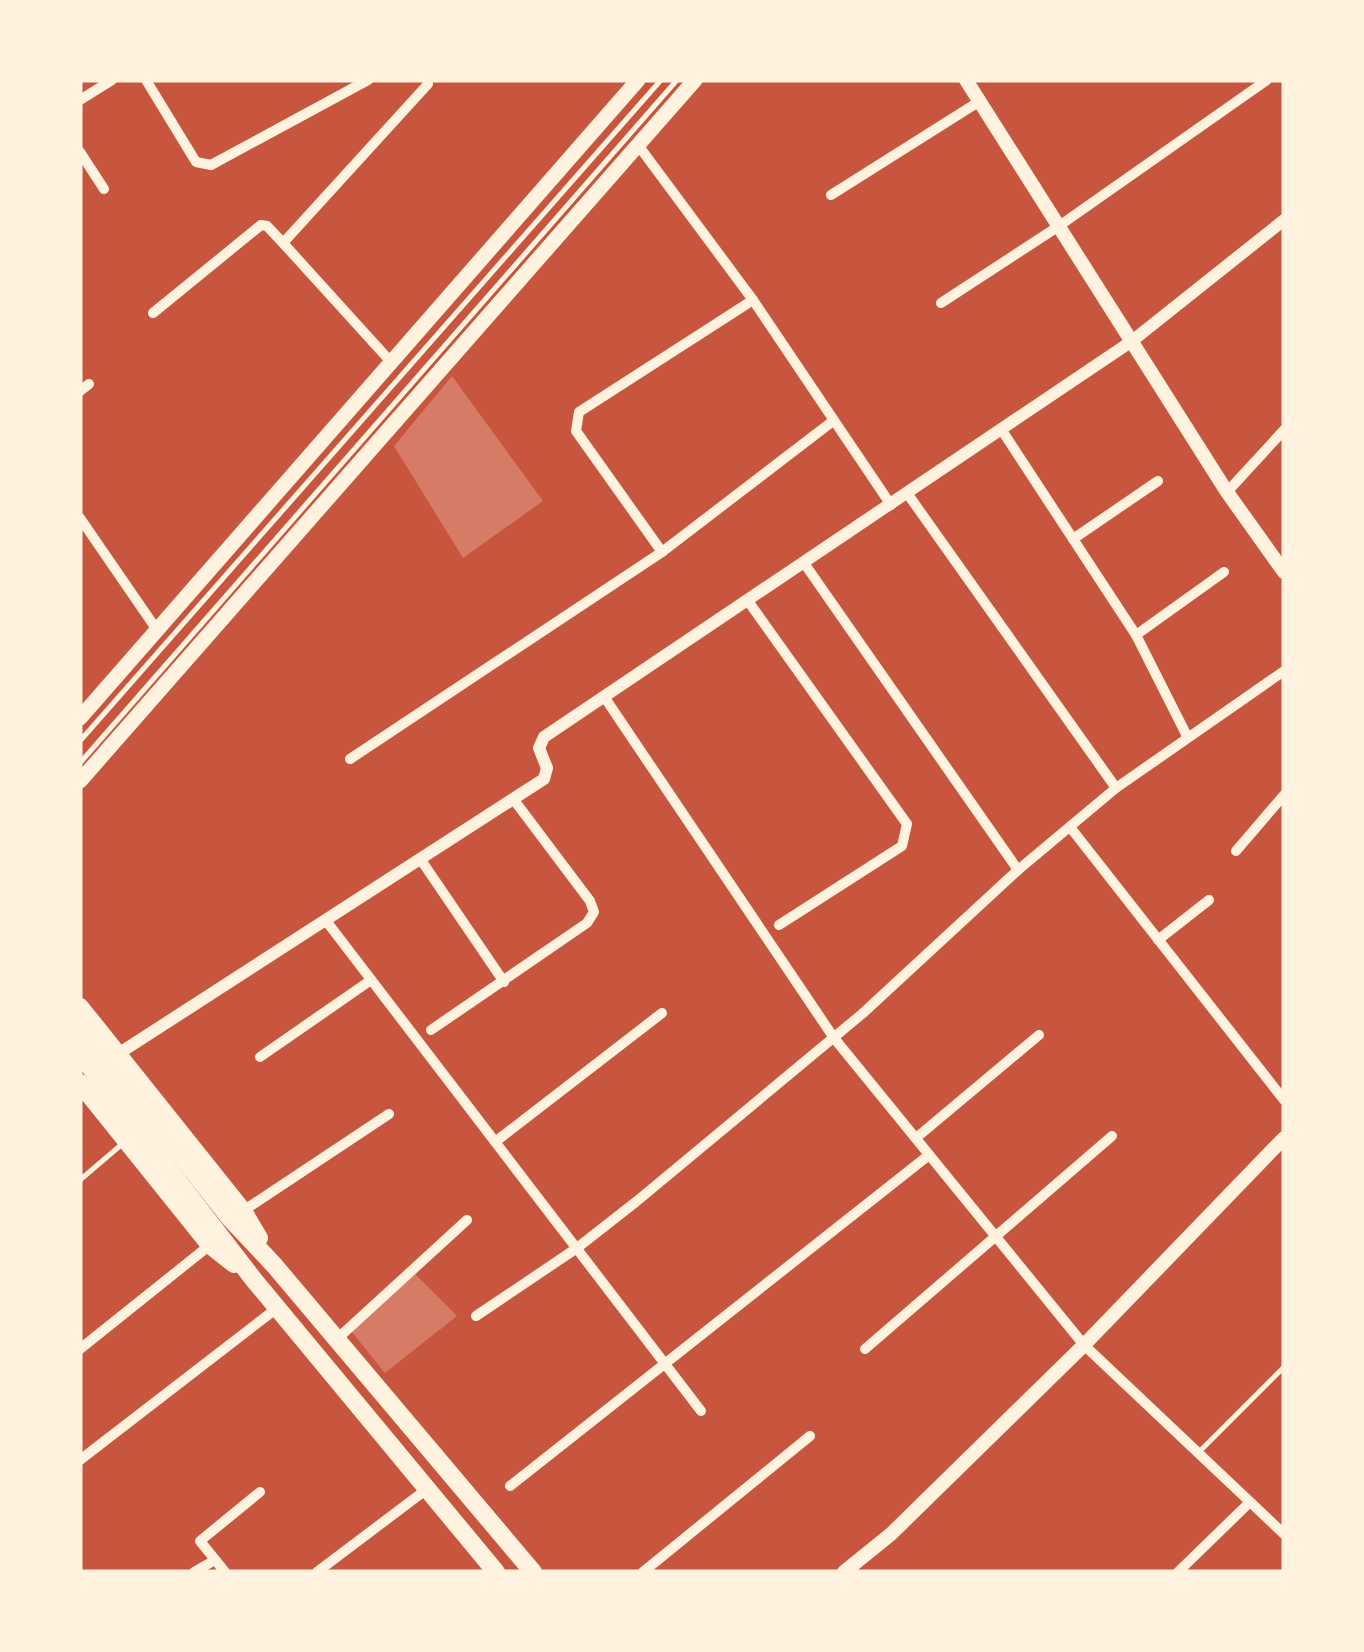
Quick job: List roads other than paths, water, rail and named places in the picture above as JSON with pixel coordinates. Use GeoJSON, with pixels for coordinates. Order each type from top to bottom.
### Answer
{"type":"FeatureCollection","features":[{"type":"Feature","properties":{"kind":"highway"},"geometry":{"type":"LineString","coordinates":[[80,1007],[243,1212],[274,1264]]}},
{"type":"Feature","properties":{"kind":"highway"},"geometry":{"type":"LineString","coordinates":[[80,1028],[230,1218],[274,1264],[534,1572]]}},
{"type":"Feature","properties":{"kind":"highway"},"geometry":{"type":"LineString","coordinates":[[80,1054],[254,1280],[496,1572]]}},
{"type":"Feature","properties":{"kind":"highway"},"geometry":{"type":"LineString","coordinates":[[80,1083],[210,1244],[254,1280]]}},
{"type":"Feature","properties":{"kind":"main road"},"geometry":{"type":"LineString","coordinates":[[80,718],[638,80]]}},
{"type":"Feature","properties":{"kind":"main road"},"geometry":{"type":"LineString","coordinates":[[80,781],[695,80]]}},
{"type":"Feature","properties":{"kind":"main road"},"geometry":{"type":"LineString","coordinates":[[966,80],[1227,492],[1284,572]]}},
{"type":"Feature","properties":{"kind":"main road"},"geometry":{"type":"LineString","coordinates":[[844,1572],[891,1534],[1084,1345],[1284,1138]]}},
{"type":"Feature","properties":{"kind":"street"},"geometry":{"type":"LineString","coordinates":[[80,100],[112,80]]}},
{"type":"Feature","properties":{"kind":"street"},"geometry":{"type":"LineString","coordinates":[[146,80],[202,166],[212,165],[368,80]]}},
{"type":"Feature","properties":{"kind":"street"},"geometry":{"type":"LineString","coordinates":[[942,303],[1267,80]]}},
{"type":"Feature","properties":{"kind":"street"},"geometry":{"type":"LineString","coordinates":[[283,243],[428,84]]}},
{"type":"Feature","properties":{"kind":"street"},"geometry":{"type":"LineString","coordinates":[[831,195],[980,101]]}},
{"type":"Feature","properties":{"kind":"street"},"geometry":{"type":"LineString","coordinates":[[638,145],[753,300],[890,505]]}},
{"type":"Feature","properties":{"kind":"street"},"geometry":{"type":"LineString","coordinates":[[80,152],[104,189]]}},
{"type":"Feature","properties":{"kind":"street"},"geometry":{"type":"LineString","coordinates":[[118,1054],[544,779],[547,773],[540,742],[1132,341],[1284,220]]}},
{"type":"Feature","properties":{"kind":"street"},"geometry":{"type":"LineString","coordinates":[[153,312],[256,227],[266,226],[391,362]]}},
{"type":"Feature","properties":{"kind":"street"},"geometry":{"type":"LineString","coordinates":[[662,552],[576,431],[579,412],[753,300]]}},
{"type":"Feature","properties":{"kind":"street"},"geometry":{"type":"LineString","coordinates":[[350,759],[662,552],[833,421]]}},
{"type":"Feature","properties":{"kind":"street"},"geometry":{"type":"LineString","coordinates":[[1001,430],[1136,635],[1187,736]]}},
{"type":"Feature","properties":{"kind":"street"},"geometry":{"type":"LineString","coordinates":[[1227,492],[1284,430]]}},
{"type":"Feature","properties":{"kind":"street"},"geometry":{"type":"LineString","coordinates":[[1073,539],[1158,481]]}},
{"type":"Feature","properties":{"kind":"street"},"geometry":{"type":"LineString","coordinates":[[908,493],[1116,788]]}},
{"type":"Feature","properties":{"kind":"street"},"geometry":{"type":"LineString","coordinates":[[80,518],[157,630]]}},
{"type":"Feature","properties":{"kind":"street"},"geometry":{"type":"LineString","coordinates":[[804,563],[1018,870]]}},
{"type":"Feature","properties":{"kind":"street"},"geometry":{"type":"LineString","coordinates":[[1136,635],[1224,572]]}},
{"type":"Feature","properties":{"kind":"street"},"geometry":{"type":"LineString","coordinates":[[748,602],[908,824],[902,846],[780,925]]}},
{"type":"Feature","properties":{"kind":"street"},"geometry":{"type":"LineString","coordinates":[[476,1316],[577,1248],[834,1038],[1018,870],[1116,788],[1284,670]]}},
{"type":"Feature","properties":{"kind":"street"},"geometry":{"type":"LineString","coordinates":[[605,698],[834,1038],[929,1155],[1084,1345],[1284,1534]]}},
{"type":"Feature","properties":{"kind":"street"},"geometry":{"type":"LineString","coordinates":[[1236,851],[1284,795]]}},
{"type":"Feature","properties":{"kind":"street"},"geometry":{"type":"LineString","coordinates":[[431,1030],[587,923],[594,912],[590,900],[514,800]]}},
{"type":"Feature","properties":{"kind":"street"},"geometry":{"type":"LineString","coordinates":[[1070,826],[1284,1100]]}},
{"type":"Feature","properties":{"kind":"street"},"geometry":{"type":"LineString","coordinates":[[421,860],[504,982]]}},
{"type":"Feature","properties":{"kind":"street"},"geometry":{"type":"LineString","coordinates":[[1158,940],[1209,900]]}},
{"type":"Feature","properties":{"kind":"street"},"geometry":{"type":"LineString","coordinates":[[326,922],[701,1410]]}},
{"type":"Feature","properties":{"kind":"street"},"geometry":{"type":"LineString","coordinates":[[260,1057],[371,980]]}},
{"type":"Feature","properties":{"kind":"street"},"geometry":{"type":"LineString","coordinates":[[495,1142],[662,1013]]}},
{"type":"Feature","properties":{"kind":"street"},"geometry":{"type":"LineString","coordinates":[[916,1138],[1039,1035]]}},
{"type":"Feature","properties":{"kind":"street"},"geometry":{"type":"LineString","coordinates":[[243,1212],[389,1114]]}},
{"type":"Feature","properties":{"kind":"street"},"geometry":{"type":"LineString","coordinates":[[865,1349],[1112,1136]]}},
{"type":"Feature","properties":{"kind":"street"},"geometry":{"type":"LineString","coordinates":[[510,1486],[929,1155]]}},
{"type":"Feature","properties":{"kind":"street"},"geometry":{"type":"LineString","coordinates":[[337,1339],[467,1220]]}},
{"type":"Feature","properties":{"kind":"street"},"geometry":{"type":"LineString","coordinates":[[80,1349],[210,1244]]}},
{"type":"Feature","properties":{"kind":"street"},"geometry":{"type":"LineString","coordinates":[[80,1460],[278,1308]]}},
{"type":"Feature","properties":{"kind":"street"},"geometry":{"type":"LineString","coordinates":[[643,1572],[810,1436]]}},
{"type":"Feature","properties":{"kind":"street"},"geometry":{"type":"LineString","coordinates":[[317,1572],[427,1489]]}},
{"type":"Feature","properties":{"kind":"street"},"geometry":{"type":"LineString","coordinates":[[225,1572],[200,1541],[260,1492]]}},
{"type":"Feature","properties":{"kind":"street"},"geometry":{"type":"LineString","coordinates":[[1178,1572],[1250,1502]]}},
{"type":"Feature","properties":{"kind":"street"},"geometry":{"type":"LineString","coordinates":[[194,1572],[215,1560]]}},
{"type":"Feature","properties":{"kind":"lane"},"geometry":{"type":"LineString","coordinates":[[80,740],[661,80]]}},
{"type":"Feature","properties":{"kind":"lane"},"geometry":{"type":"LineString","coordinates":[[80,762],[677,80]]}},
{"type":"Feature","properties":{"kind":"lane"},"geometry":{"type":"LineString","coordinates":[[80,1180],[128,1140]]}},
{"type":"Feature","properties":{"kind":"lane"},"geometry":{"type":"LineString","coordinates":[[1198,1453],[1284,1367]]}}]}
